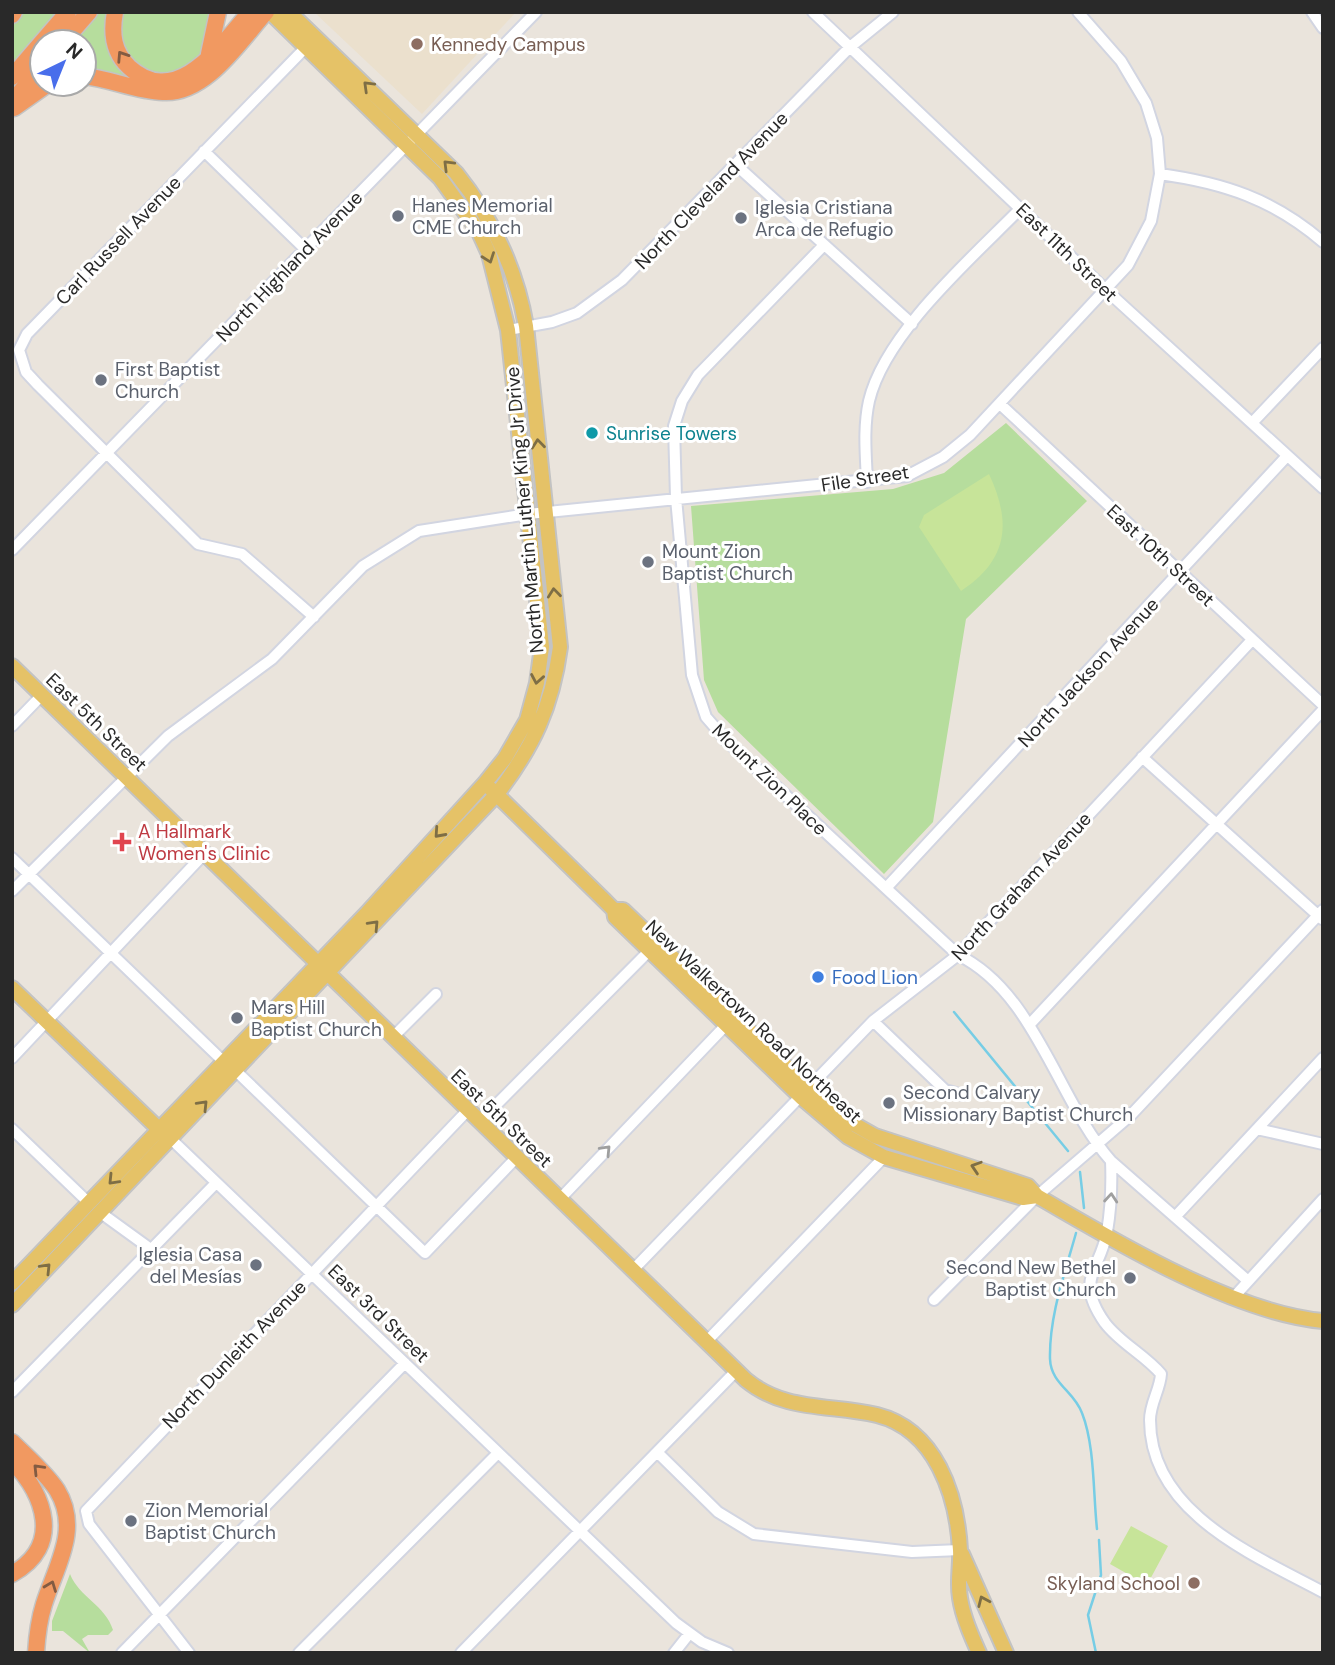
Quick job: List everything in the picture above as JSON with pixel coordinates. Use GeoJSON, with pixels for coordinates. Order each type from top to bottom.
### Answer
{"type":"FeatureCollection","features":[{"type":"Feature","properties":{"kind":"highway"},"geometry":{"type":"LineString","coordinates":[[54,28],[68,12]]}},
{"type":"Feature","properties":{"kind":"highway"},"geometry":{"type":"LineString","coordinates":[[75,28],[89,12]]}},
{"type":"Feature","properties":{"kind":"highway"},"geometry":{"type":"LineString","coordinates":[[115,12],[113,34],[119,54],[142,76],[158,81],[177,80],[206,62],[250,12]]}},
{"type":"Feature","properties":{"kind":"highway"},"geometry":{"type":"LineString","coordinates":[[206,62],[214,41],[218,12]]}},
{"type":"Feature","properties":{"kind":"highway"},"geometry":{"type":"LineString","coordinates":[[98,79],[161,92],[180,91],[208,74],[268,12]]}},
{"type":"Feature","properties":{"kind":"highway"},"geometry":{"type":"LineString","coordinates":[[12,77],[28,58]]}},
{"type":"Feature","properties":{"kind":"highway"},"geometry":{"type":"LineString","coordinates":[[12,102],[28,83]]}},
{"type":"Feature","properties":{"kind":"highway"},"geometry":{"type":"LineString","coordinates":[[12,109],[28,98]]}},
{"type":"Feature","properties":{"kind":"highway"},"geometry":{"type":"LineString","coordinates":[[12,1442],[53,1485],[64,1506],[67,1522],[65,1547],[41,1613],[36,1653]]}},
{"type":"Feature","properties":{"kind":"highway"},"geometry":{"type":"LineString","coordinates":[[12,1461],[37,1494],[44,1526],[33,1557],[12,1574]]}},
{"type":"Feature","properties":{"kind":"main road","name":"North Martin Luther King Jr Drive"},"geometry":{"type":"LineString","coordinates":[[268,12],[312,41]]}},
{"type":"Feature","properties":{"kind":"main road","name":"North Martin Luther King Jr Drive"},"geometry":{"type":"LineString","coordinates":[[12,1305],[95,1208],[323,969],[496,794],[518,766],[534,738],[555,687],[560,647],[526,327],[520,296],[492,225],[456,173],[412,139],[312,41],[289,12]]}},
{"type":"Feature","properties":{"kind":"main road","name":"North Martin Luther King Jr Drive"},"geometry":{"type":"LineString","coordinates":[[323,969],[505,758],[527,720],[537,684],[542,647],[503,300],[479,232],[412,139]]}},
{"type":"Feature","properties":{"kind":"main road","name":"East 5th Street"},"geometry":{"type":"LineString","coordinates":[[12,666],[736,1371],[761,1391],[780,1401],[878,1415],[911,1431],[928,1448],[943,1474],[953,1506],[960,1550],[960,1597],[979,1653]]}},
{"type":"Feature","properties":{"kind":"main road","name":"New Walkertown Road Northeast"},"geometry":{"type":"LineString","coordinates":[[485,783],[614,910],[615,917],[726,1025],[805,1094],[836,1114],[875,1136],[1028,1186],[1037,1196],[1107,1236],[1233,1298],[1276,1312],[1323,1321]]}},
{"type":"Feature","properties":{"kind":"main road","name":"New Walkertown Road Northeast"},"geometry":{"type":"LineString","coordinates":[[614,910],[624,911],[848,1137],[884,1157],[1023,1198],[1037,1196]]}},
{"type":"Feature","properties":{"kind":"main road","name":"East 3rd Street"},"geometry":{"type":"LineString","coordinates":[[12,988],[165,1135]]}},
{"type":"Feature","properties":{"kind":"main road"},"geometry":{"type":"LineString","coordinates":[[884,1157],[898,1153],[946,1166],[952,1160]]}},
{"type":"Feature","properties":{"kind":"main road","name":"North Martin Luther King Jr Drive"},"geometry":{"type":"LineString","coordinates":[[12,1283],[95,1208]]}},
{"type":"Feature","properties":{"kind":"main road","name":"East 5th Street"},"geometry":{"type":"LineString","coordinates":[[960,1550],[1006,1653]]}},
{"type":"Feature","properties":{"kind":"street","name":"North Highland Avenue"},"geometry":{"type":"LineString","coordinates":[[12,550],[536,12]]}},
{"type":"Feature","properties":{"kind":"street","name":"East 11th Street"},"geometry":{"type":"LineString","coordinates":[[813,12],[1106,290],[1323,488]]}},
{"type":"Feature","properties":{"kind":"street","name":"North Cleveland Avenue"},"geometry":{"type":"LineString","coordinates":[[508,330],[578,313],[622,280],[850,47],[893,12]]}},
{"type":"Feature","properties":{"kind":"street","name":"File Street"},"geometry":{"type":"LineString","coordinates":[[546,512],[907,476],[943,457],[970,435],[1106,290],[1128,265],[1146,236],[1160,174],[1157,138],[1140,89],[1121,61],[1078,12]]}},
{"type":"Feature","properties":{"kind":"street"},"geometry":{"type":"LineString","coordinates":[[1312,12],[1323,29]]}},
{"type":"Feature","properties":{"kind":"street","name":"Carl Russell Avenue"},"geometry":{"type":"LineString","coordinates":[[106,454],[26,372],[19,350],[27,334],[312,41]]}},
{"type":"Feature","properties":{"kind":"street"},"geometry":{"type":"LineString","coordinates":[[204,151],[305,249]]}},
{"type":"Feature","properties":{"kind":"street"},"geometry":{"type":"LineString","coordinates":[[735,164],[912,324]]}},
{"type":"Feature","properties":{"kind":"street"},"geometry":{"type":"LineString","coordinates":[[1160,174],[1208,181],[1238,190],[1301,223],[1323,242]]}},
{"type":"Feature","properties":{"kind":"street"},"geometry":{"type":"LineString","coordinates":[[867,482],[866,428],[871,396],[891,352],[912,324],[1021,208]]}},
{"type":"Feature","properties":{"kind":"street","name":"Mount Zion Place"},"geometry":{"type":"LineString","coordinates":[[824,245],[729,342],[689,388],[674,426],[676,498],[692,675],[706,717],[771,782],[958,955],[984,971],[1030,1024],[1096,1144],[1111,1161],[1247,1280]]}},
{"type":"Feature","properties":{"kind":"street"},"geometry":{"type":"LineString","coordinates":[[1252,423],[1319,360],[1323,348]]}},
{"type":"Feature","properties":{"kind":"street","name":"East 10th Street"},"geometry":{"type":"LineString","coordinates":[[1000,404],[1323,708]]}},
{"type":"Feature","properties":{"kind":"street"},"geometry":{"type":"LineString","coordinates":[[106,454],[198,544],[242,554],[314,617]]}},
{"type":"Feature","properties":{"kind":"street","name":"North Jackson Avenue"},"geometry":{"type":"LineString","coordinates":[[887,887],[1287,456]]}},
{"type":"Feature","properties":{"kind":"street"},"geometry":{"type":"LineString","coordinates":[[12,891],[125,776],[188,719],[272,659],[363,566],[419,531],[456,523],[546,512]]}},
{"type":"Feature","properties":{"kind":"street","name":"North Graham Avenue"},"geometry":{"type":"LineString","coordinates":[[632,1270],[873,1021],[958,955],[1252,640]]}},
{"type":"Feature","properties":{"kind":"street"},"geometry":{"type":"LineString","coordinates":[[12,726],[42,695]]}},
{"type":"Feature","properties":{"kind":"street"},"geometry":{"type":"LineString","coordinates":[[1030,1024],[1323,708]]}},
{"type":"Feature","properties":{"kind":"street"},"geometry":{"type":"LineString","coordinates":[[934,1300],[1037,1196],[1131,1115],[1321,915],[1142,758]]}},
{"type":"Feature","properties":{"kind":"street"},"geometry":{"type":"LineString","coordinates":[[12,1058],[204,854]]}},
{"type":"Feature","properties":{"kind":"street"},"geometry":{"type":"LineString","coordinates":[[12,858],[425,1253],[516,1158]]}},
{"type":"Feature","properties":{"kind":"street"},"geometry":{"type":"LineString","coordinates":[[479,1122],[649,951]]}},
{"type":"Feature","properties":{"kind":"street"},"geometry":{"type":"LineString","coordinates":[[392,1038],[436,994]]}},
{"type":"Feature","properties":{"kind":"street"},"geometry":{"type":"LineString","coordinates":[[873,1021],[946,1090],[963,1095]]}},
{"type":"Feature","properties":{"kind":"street"},"geometry":{"type":"LineString","coordinates":[[559,1200],[726,1025]]}},
{"type":"Feature","properties":{"kind":"street"},"geometry":{"type":"LineString","coordinates":[[1175,1217],[1323,1058]]}},
{"type":"Feature","properties":{"kind":"street","name":"North Dunleith Avenue"},"geometry":{"type":"LineString","coordinates":[[160,1613],[89,1524],[85,1515],[88,1506],[467,1111]]}},
{"type":"Feature","properties":{"kind":"street"},"geometry":{"type":"LineString","coordinates":[[12,1129],[95,1208],[152,1250]]}},
{"type":"Feature","properties":{"kind":"street"},"geometry":{"type":"LineString","coordinates":[[1257,1129],[1323,1144]]}},
{"type":"Feature","properties":{"kind":"street","name":"East 3rd Street"},"geometry":{"type":"LineString","coordinates":[[165,1135],[689,1634],[728,1653]]}},
{"type":"Feature","properties":{"kind":"street"},"geometry":{"type":"LineString","coordinates":[[706,1342],[884,1157]]}},
{"type":"Feature","properties":{"kind":"street"},"geometry":{"type":"LineString","coordinates":[[1111,1161],[1112,1195],[1107,1236],[1090,1274],[1090,1289],[1108,1326],[1161,1374],[1152,1398],[1150,1428],[1153,1447],[1167,1478],[1184,1502],[1211,1529],[1323,1592]]}},
{"type":"Feature","properties":{"kind":"street"},"geometry":{"type":"LineString","coordinates":[[12,1392],[216,1183]]}},
{"type":"Feature","properties":{"kind":"street"},"geometry":{"type":"LineString","coordinates":[[1233,1298],[1323,1199]]}},
{"type":"Feature","properties":{"kind":"street"},"geometry":{"type":"LineString","coordinates":[[122,1653],[405,1363]]}},
{"type":"Feature","properties":{"kind":"street"},"geometry":{"type":"LineString","coordinates":[[461,1653],[736,1371]]}},
{"type":"Feature","properties":{"kind":"street"},"geometry":{"type":"LineString","coordinates":[[299,1653],[498,1453]]}},
{"type":"Feature","properties":{"kind":"street"},"geometry":{"type":"LineString","coordinates":[[658,1453],[718,1512],[754,1534],[912,1552],[960,1550]]}},
{"type":"Feature","properties":{"kind":"street"},"geometry":{"type":"LineString","coordinates":[[160,1613],[189,1653]]}},
{"type":"Feature","properties":{"kind":"street"},"geometry":{"type":"LineString","coordinates":[[674,1653],[689,1634]]}},
{"type":"Feature","properties":{"kind":"shaded area","name":"Kennedy Campus"},"geometry":{"type":"Polygon","coordinates":[[[314,12],[516,12],[422,114],[314,12]]]}},
{"type":"Feature","properties":{"kind":"green space"},"geometry":{"type":"Polygon","coordinates":[[[20,12],[56,12],[42,28],[28,28],[28,45],[12,64],[12,23],[20,12]]]}},
{"type":"Feature","properties":{"kind":"green space"},"geometry":{"type":"Polygon","coordinates":[[[99,12],[110,12],[136,78],[134,82],[98,73],[98,28],[85,28],[99,12]]]}},
{"type":"Feature","properties":{"kind":"green space"},"geometry":{"type":"Polygon","coordinates":[[[120,12],[214,12],[205,54],[182,74],[147,74],[123,48],[119,32],[120,12]]]}},
{"type":"Feature","properties":{"kind":"green space"},"geometry":{"type":"Polygon","coordinates":[[[1006,423],[1087,501],[966,619],[933,822],[884,874],[718,712],[704,680],[691,506],[893,489],[944,473],[1006,423]]]}},
{"type":"Feature","properties":{"kind":"green space"},"geometry":{"type":"Polygon","coordinates":[[[989,474],[1001,509],[1001,539],[997,553],[988,567],[961,591],[919,527],[924,515],[989,474]]]}},
{"type":"Feature","properties":{"kind":"green space"},"geometry":{"type":"Polygon","coordinates":[[[1131,1526],[1168,1546],[1147,1585],[1110,1564],[1131,1526]]]}},
{"type":"Feature","properties":{"kind":"green space"},"geometry":{"type":"Polygon","coordinates":[[[70,1574],[79,1589],[104,1614],[113,1630],[108,1635],[88,1635],[82,1639],[90,1653],[63,1631],[52,1631],[52,1621],[70,1574]]]}},
{"type":"Feature","properties":{"kind":"waterway"},"geometry":{"type":"LineString","coordinates":[[954,1012],[1068,1151]]}},
{"type":"Feature","properties":{"kind":"waterway"},"geometry":{"type":"LineString","coordinates":[[1080,1172],[1084,1208]]}},
{"type":"Feature","properties":{"kind":"waterway"},"geometry":{"type":"LineString","coordinates":[[1076,1233],[1055,1311],[1050,1359],[1054,1375],[1078,1405],[1086,1426],[1097,1529]]}},
{"type":"Feature","properties":{"kind":"waterway"},"geometry":{"type":"LineString","coordinates":[[1096,1653],[1088,1615],[1101,1575],[1099,1540]]}},
{"type":"Feature","properties":{"kind":"place","name":"Kennedy Campus"},"geometry":{"type":"Point","coordinates":[417,44]}},
{"type":"Feature","properties":{"kind":"place","name":"Hanes Memorial CME Church"},"geometry":{"type":"Point","coordinates":[398,216]}},
{"type":"Feature","properties":{"kind":"place","name":"Iglesia Cristiana Arca de Refugio"},"geometry":{"type":"Point","coordinates":[741,218]}},
{"type":"Feature","properties":{"kind":"place","name":"First Baptist Church"},"geometry":{"type":"Point","coordinates":[101,380]}},
{"type":"Feature","properties":{"kind":"place","name":"Sunrise Towers"},"geometry":{"type":"Point","coordinates":[592,433]}},
{"type":"Feature","properties":{"kind":"place","name":"Mount Zion Baptist Church"},"geometry":{"type":"Point","coordinates":[648,562]}},
{"type":"Feature","properties":{"kind":"place","name":"A Hallmark Women's Clinic"},"geometry":{"type":"Point","coordinates":[122,842]}},
{"type":"Feature","properties":{"kind":"place","name":"Food Lion"},"geometry":{"type":"Point","coordinates":[818,977]}},
{"type":"Feature","properties":{"kind":"place","name":"Mars Hill Baptist Church"},"geometry":{"type":"Point","coordinates":[237,1018]}},
{"type":"Feature","properties":{"kind":"place","name":"Second Calvary Missionary Baptist Church"},"geometry":{"type":"Point","coordinates":[889,1103]}},
{"type":"Feature","properties":{"kind":"place","name":"Iglesia Casa del Mesías"},"geometry":{"type":"Point","coordinates":[256,1265]}},
{"type":"Feature","properties":{"kind":"place","name":"Second New Bethel Baptist Church"},"geometry":{"type":"Point","coordinates":[1130,1278]}},
{"type":"Feature","properties":{"kind":"place","name":"Zion Memorial Baptist Church"},"geometry":{"type":"Point","coordinates":[131,1521]}},
{"type":"Feature","properties":{"kind":"place","name":"Skyland School"},"geometry":{"type":"Point","coordinates":[1194,1583]}}]}
